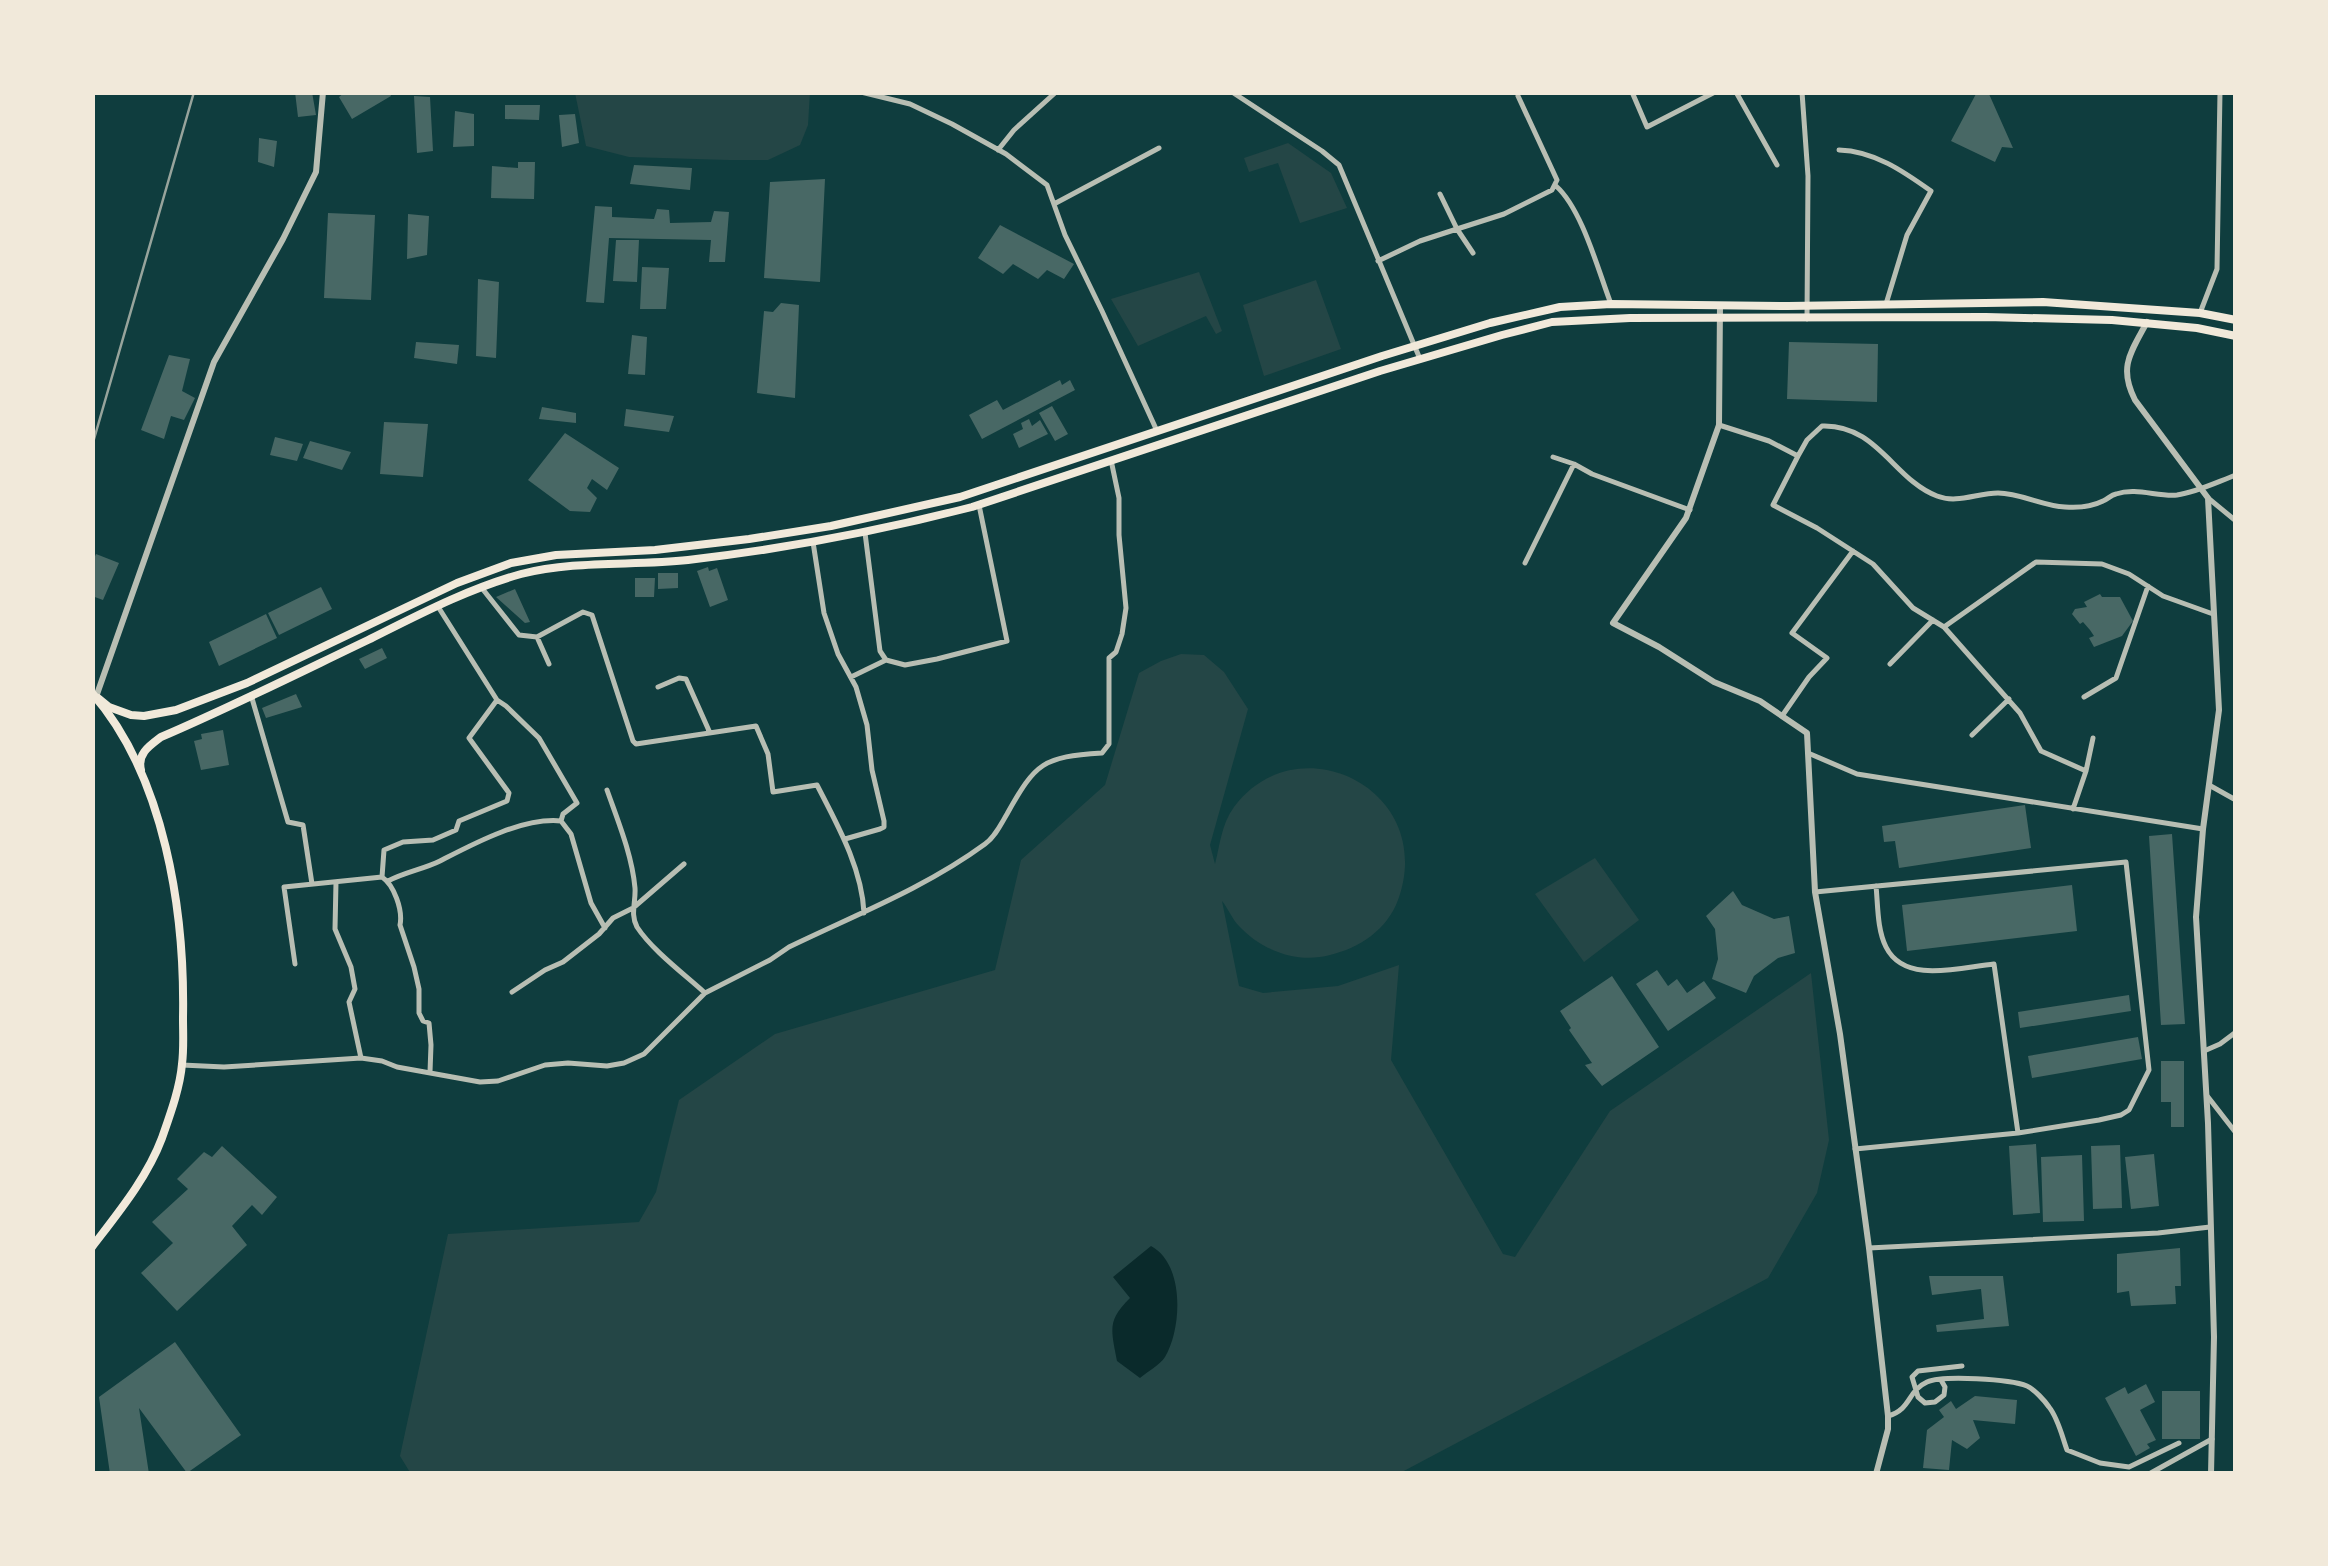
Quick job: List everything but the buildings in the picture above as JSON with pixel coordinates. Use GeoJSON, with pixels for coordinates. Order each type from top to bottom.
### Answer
{"type":"FeatureCollection","features":[{"type":"Feature","properties":{"kind":"main road"},"geometry":{"type":"LineString","coordinates":[[94,695],[131,715],[176,710],[247,683],[457,583],[512,563],[556,555],[689,547],[831,526],[960,497],[1415,346],[1560,307],[2043,302],[2200,312],[2236,320]]}},
{"type":"Feature","properties":{"kind":"main road"},"geometry":{"type":"LineString","coordinates":[[143,780],[140,758],[161,737],[481,587],[547,570],[684,561],[813,542],[980,505],[1420,359],[1564,321],[1986,316],[2147,322],[2236,336]]}},
{"type":"Feature","properties":{"kind":"main road"},"geometry":{"type":"LineString","coordinates":[[1192,419],[1195,433]]}},
{"type":"Feature","properties":{"kind":"main road"},"geometry":{"type":"LineString","coordinates":[[1041,470],[1046,482]]}},
{"type":"Feature","properties":{"kind":"main road"},"geometry":{"type":"LineString","coordinates":[[92,1247],[132,1194],[160,1141],[182,1066],[183,967],[180,929],[163,842],[143,780],[127,743],[94,695]]}},
{"type":"Feature","properties":{"kind":"street"},"geometry":{"type":"LineString","coordinates":[[94,695],[214,362],[283,240],[316,172],[322,92]]}},
{"type":"Feature","properties":{"kind":"street"},"geometry":{"type":"LineString","coordinates":[[861,92],[910,104],[952,124],[1047,184],[1065,234],[1156,431]]}},
{"type":"Feature","properties":{"kind":"street"},"geometry":{"type":"LineString","coordinates":[[998,150],[1056,92]]}},
{"type":"Feature","properties":{"kind":"street"},"geometry":{"type":"LineString","coordinates":[[1232,92],[1339,166],[1420,359]]}},
{"type":"Feature","properties":{"kind":"street"},"geometry":{"type":"LineString","coordinates":[[1632,92],[1647,128],[1715,92]]}},
{"type":"Feature","properties":{"kind":"street"},"geometry":{"type":"LineString","coordinates":[[1736,92],[1777,166]]}},
{"type":"Feature","properties":{"kind":"street"},"geometry":{"type":"LineString","coordinates":[[1802,92],[1808,176],[1807,318]]}},
{"type":"Feature","properties":{"kind":"street"},"geometry":{"type":"LineString","coordinates":[[2197,328],[2217,269],[2220,92]]}},
{"type":"Feature","properties":{"kind":"street"},"geometry":{"type":"LineString","coordinates":[[1378,261],[1420,241],[1504,214],[1556,186],[1558,180],[1518,96]]}},
{"type":"Feature","properties":{"kind":"street"},"geometry":{"type":"LineString","coordinates":[[1054,204],[1159,148]]}},
{"type":"Feature","properties":{"kind":"street"},"geometry":{"type":"LineString","coordinates":[[1839,150],[1855,150],[1897,167],[1931,191],[1907,235],[1886,304]]}},
{"type":"Feature","properties":{"kind":"street"},"geometry":{"type":"LineString","coordinates":[[1556,186],[1576,212],[1611,304]]}},
{"type":"Feature","properties":{"kind":"street"},"geometry":{"type":"LineString","coordinates":[[1440,194],[1473,253]]}},
{"type":"Feature","properties":{"kind":"street"},"geometry":{"type":"LineString","coordinates":[[1720,305],[1720,425],[1690,510],[1613,623],[1714,682],[1760,701],[1807,733],[1816,892],[1840,1034],[1888,1416],[1876,1474]]}},
{"type":"Feature","properties":{"kind":"street"},"geometry":{"type":"LineString","coordinates":[[2147,322],[2128,358],[2128,386],[2199,489],[2236,520]]}},
{"type":"Feature","properties":{"kind":"street"},"geometry":{"type":"LineString","coordinates":[[1720,425],[1798,456]]}},
{"type":"Feature","properties":{"kind":"street"},"geometry":{"type":"LineString","coordinates":[[2086,771],[2041,750],[2009,700],[1944,627],[1912,608],[1872,564],[1773,505],[1807,440],[1822,426],[1838,426],[1861,436],[1892,459],[1918,486],[1940,498],[1958,500],[2001,493],[2062,507],[2085,507],[2117,493],[2176,495],[2236,474]]}},
{"type":"Feature","properties":{"kind":"street"},"geometry":{"type":"LineString","coordinates":[[1553,458],[1690,510]]}},
{"type":"Feature","properties":{"kind":"street"},"geometry":{"type":"LineString","coordinates":[[182,1066],[362,1058],[480,1082],[545,1065],[607,1066],[624,1062],[644,1054],[705,992],[922,883],[990,841],[1038,768],[1054,758],[1102,753],[1109,744],[1109,658],[1116,652],[1126,608],[1119,498],[1111,460]]}},
{"type":"Feature","properties":{"kind":"street"},"geometry":{"type":"LineString","coordinates":[[1525,563],[1574,464]]}},
{"type":"Feature","properties":{"kind":"street"},"geometry":{"type":"LineString","coordinates":[[2208,498],[2219,710],[2196,916],[2214,1337],[2211,1474]]}},
{"type":"Feature","properties":{"kind":"street"},"geometry":{"type":"LineString","coordinates":[[851,677],[886,660],[905,665],[1007,641],[980,505]]}},
{"type":"Feature","properties":{"kind":"street"},"geometry":{"type":"LineString","coordinates":[[864,532],[880,651],[886,660]]}},
{"type":"Feature","properties":{"kind":"street"},"geometry":{"type":"LineString","coordinates":[[813,542],[824,614],[867,725],[884,821],[880,829],[844,838]]}},
{"type":"Feature","properties":{"kind":"street"},"geometry":{"type":"LineString","coordinates":[[1782,716],[1827,658],[1792,633],[1853,551]]}},
{"type":"Feature","properties":{"kind":"street"},"geometry":{"type":"LineString","coordinates":[[1944,627],[2036,562],[2102,564],[2129,574],[2163,596],[2213,614]]}},
{"type":"Feature","properties":{"kind":"street"},"geometry":{"type":"LineString","coordinates":[[2084,697],[2116,678],[2148,586]]}},
{"type":"Feature","properties":{"kind":"street"},"geometry":{"type":"LineString","coordinates":[[481,587],[520,635],[537,637],[583,612],[592,615],[633,741],[640,744],[756,726],[768,752],[774,792],[817,785],[844,838],[864,912]]}},
{"type":"Feature","properties":{"kind":"street"},"geometry":{"type":"LineString","coordinates":[[437,605],[496,700],[539,738],[577,804],[563,814],[560,822]]}},
{"type":"Feature","properties":{"kind":"street"},"geometry":{"type":"LineString","coordinates":[[1890,664],[1932,620]]}},
{"type":"Feature","properties":{"kind":"street"},"geometry":{"type":"LineString","coordinates":[[537,637],[549,664]]}},
{"type":"Feature","properties":{"kind":"street"},"geometry":{"type":"LineString","coordinates":[[658,687],[680,678],[686,680],[710,733]]}},
{"type":"Feature","properties":{"kind":"street"},"geometry":{"type":"LineString","coordinates":[[251,695],[288,822],[304,825],[312,884]]}},
{"type":"Feature","properties":{"kind":"street"},"geometry":{"type":"LineString","coordinates":[[430,1072],[429,1023],[419,1013],[414,967],[400,925],[402,917],[385,879],[384,850],[403,842],[432,840],[456,830],[459,821],[507,801],[508,793],[469,738],[496,700]]}},
{"type":"Feature","properties":{"kind":"street"},"geometry":{"type":"LineString","coordinates":[[1972,735],[2009,700]]}},
{"type":"Feature","properties":{"kind":"street"},"geometry":{"type":"LineString","coordinates":[[2073,809],[2094,738]]}},
{"type":"Feature","properties":{"kind":"street"},"geometry":{"type":"LineString","coordinates":[[1808,753],[1856,774],[2204,830]]}},
{"type":"Feature","properties":{"kind":"street"},"geometry":{"type":"LineString","coordinates":[[2209,785],[2234,799]]}},
{"type":"Feature","properties":{"kind":"street"},"geometry":{"type":"LineString","coordinates":[[607,790],[626,844],[638,928],[705,992]]}},
{"type":"Feature","properties":{"kind":"street"},"geometry":{"type":"LineString","coordinates":[[295,964],[284,886],[385,879],[438,862],[496,834],[547,820],[560,822],[571,834],[591,903],[604,928]]}},
{"type":"Feature","properties":{"kind":"street"},"geometry":{"type":"LineString","coordinates":[[1816,892],[2126,862],[2150,1070],[2129,1110],[2099,1120],[2018,1133],[1855,1149]]}},
{"type":"Feature","properties":{"kind":"street"},"geometry":{"type":"LineString","coordinates":[[512,992],[563,962],[684,864]]}},
{"type":"Feature","properties":{"kind":"street"},"geometry":{"type":"LineString","coordinates":[[336,882],[335,928],[351,967],[354,990],[350,1002],[362,1058]]}},
{"type":"Feature","properties":{"kind":"street"},"geometry":{"type":"LineString","coordinates":[[1876,886],[1886,948],[1901,964],[1920,972],[1994,964],[2018,1133]]}},
{"type":"Feature","properties":{"kind":"street"},"geometry":{"type":"LineString","coordinates":[[2203,1051],[2236,1032]]}},
{"type":"Feature","properties":{"kind":"street"},"geometry":{"type":"LineString","coordinates":[[2206,1094],[2236,1133]]}},
{"type":"Feature","properties":{"kind":"street"},"geometry":{"type":"LineString","coordinates":[[1869,1248],[2210,1227]]}},
{"type":"Feature","properties":{"kind":"street"},"geometry":{"type":"LineString","coordinates":[[1941,1380],[1944,1395],[1936,1402],[1925,1403],[1915,1391],[1912,1376],[1918,1371],[1962,1366]]}},
{"type":"Feature","properties":{"kind":"street"},"geometry":{"type":"LineString","coordinates":[[1888,1416],[1905,1408],[1923,1384],[1974,1378],[2028,1386],[2051,1408],[2067,1450],[2100,1463],[2129,1468],[2180,1443]]}},
{"type":"Feature","properties":{"kind":"street"},"geometry":{"type":"LineString","coordinates":[[2149,1474],[2212,1439]]}},
{"type":"Feature","properties":{"kind":"shaded area"},"geometry":{"type":"Polygon","coordinates":[[[810,92],[808,125],[800,145],[768,160],[629,157],[586,146],[575,93],[810,92]]]}},
{"type":"Feature","properties":{"kind":"shaded area"},"geometry":{"type":"Polygon","coordinates":[[[1288,143],[1331,173],[1347,208],[1300,223],[1278,163],[1249,172],[1244,158],[1288,143]]]}},
{"type":"Feature","properties":{"kind":"shaded area"},"geometry":{"type":"Polygon","coordinates":[[[1199,272],[1222,331],[1216,334],[1206,316],[1138,346],[1111,299],[1199,272]]]}},
{"type":"Feature","properties":{"kind":"shaded area"},"geometry":{"type":"Polygon","coordinates":[[[1316,280],[1341,349],[1264,376],[1243,305],[1316,280]]]}},
{"type":"Feature","properties":{"kind":"shaded area"},"geometry":{"type":"Polygon","coordinates":[[[1181,654],[1204,655],[1224,672],[1248,709],[1210,845],[1215,864],[1234,807],[1261,782],[1292,770],[1325,770],[1355,780],[1381,800],[1398,827],[1405,861],[1398,900],[1379,929],[1351,948],[1305,958],[1280,953],[1248,935],[1222,901],[1239,986],[1263,993],[1338,986],[1399,965],[1391,1060],[1503,1254],[1515,1257],[1610,1111],[1811,973],[1829,1140],[1817,1193],[1768,1278],[1400,1473],[411,1474],[400,1456],[448,1234],[639,1222],[656,1192],[679,1100],[775,1034],[995,970],[1021,860],[1105,785],[1139,673],[1181,654]]]}},
{"type":"Feature","properties":{"kind":"shaded area"},"geometry":{"type":"Polygon","coordinates":[[[1595,858],[1639,920],[1584,962],[1535,894],[1595,858]]]}},
{"type":"Feature","properties":{"kind":"shaded area"},"geometry":{"type":"Polygon","coordinates":[[[1151,1246],[1170,1267],[1177,1314],[1165,1357],[1140,1378],[1117,1361],[1114,1320],[1130,1298],[1113,1277],[1151,1246]]]}},
{"type":"Feature","properties":{"kind":"railway"},"geometry":{"type":"LineString","coordinates":[[92,446],[194,92]]}}]}
